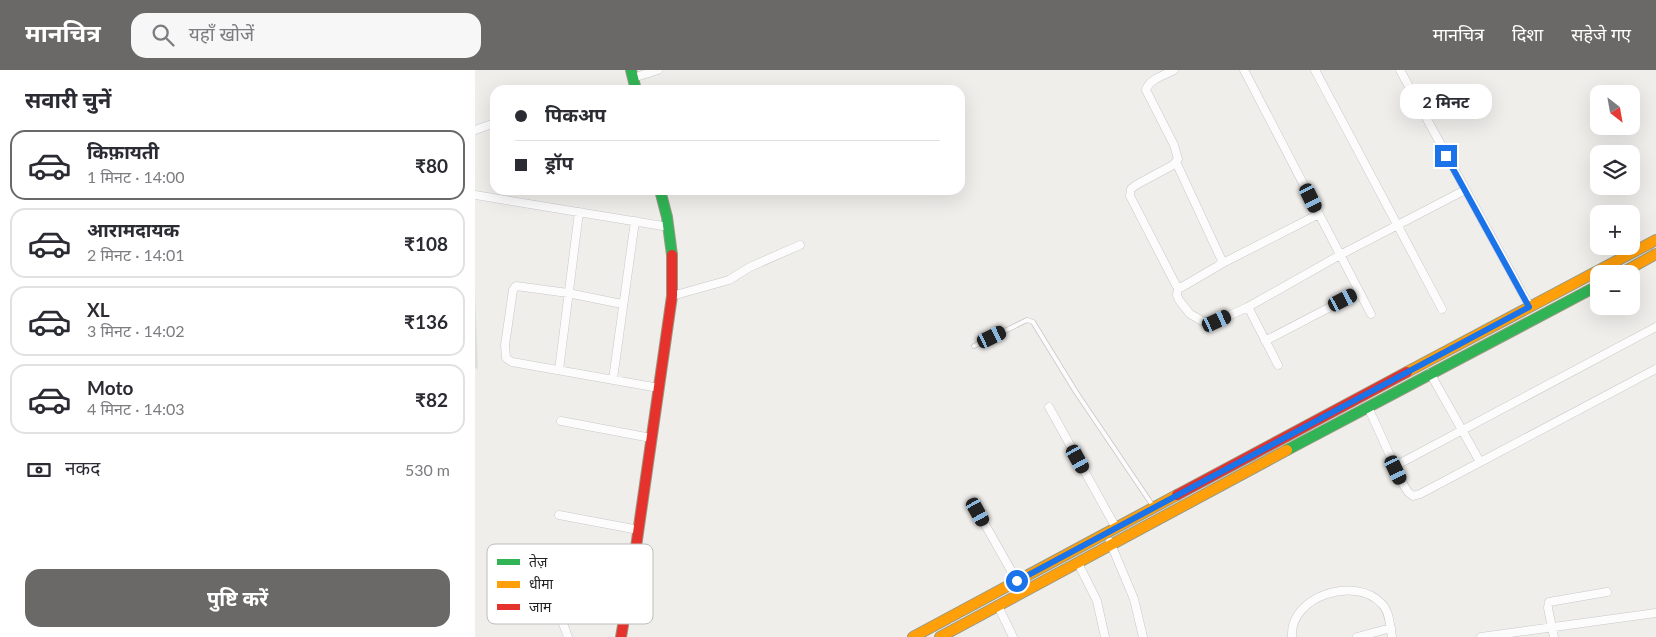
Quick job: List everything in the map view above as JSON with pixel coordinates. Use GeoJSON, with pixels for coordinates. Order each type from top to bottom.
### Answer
{"type":"FeatureCollection","features":[{"type":"Feature","properties":{"kind":"main road"},"geometry":{"type":"LineString","coordinates":[[637,544],[673,296],[673,256],[669,227],[661,195]]}},
{"type":"Feature","properties":{"kind":"main road"},"geometry":{"type":"LineString","coordinates":[[913,637],[1656,240]]}},
{"type":"Feature","properties":{"kind":"main road"},"geometry":{"type":"LineString","coordinates":[[1636,265],[1656,254]]}},
{"type":"Feature","properties":{"kind":"main road"},"geometry":{"type":"LineString","coordinates":[[940,637],[1430,373],[1590,290]]}},
{"type":"Feature","properties":{"kind":"main road"},"geometry":{"type":"LineString","coordinates":[[621,637],[623,624]]}},
{"type":"Feature","properties":{"kind":"street"},"geometry":{"type":"LineString","coordinates":[[632,74],[658,70]]}},
{"type":"Feature","properties":{"kind":"street"},"geometry":{"type":"LineString","coordinates":[[1174,70],[1152,81],[1146,88],[1176,149],[1178,158],[1176,162],[1223,263]]}},
{"type":"Feature","properties":{"kind":"street"},"geometry":{"type":"LineString","coordinates":[[1244,70],[1371,314]]}},
{"type":"Feature","properties":{"kind":"street"},"geometry":{"type":"LineString","coordinates":[[1315,70],[1442,309]]}},
{"type":"Feature","properties":{"kind":"street"},"geometry":{"type":"LineString","coordinates":[[1400,70],[1529,307]]}},
{"type":"Feature","properties":{"kind":"street"},"geometry":{"type":"LineString","coordinates":[[475,130],[490,124]]}},
{"type":"Feature","properties":{"kind":"street"},"geometry":{"type":"LineString","coordinates":[[1176,162],[1136,185],[1131,189],[1130,196],[1178,288],[1177,295],[1182,306],[1190,314],[1208,323],[1248,307],[1340,255],[1465,190]]}},
{"type":"Feature","properties":{"kind":"street"},"geometry":{"type":"LineString","coordinates":[[475,195],[669,227]]}},
{"type":"Feature","properties":{"kind":"street"},"geometry":{"type":"LineString","coordinates":[[559,370],[579,212]]}},
{"type":"Feature","properties":{"kind":"street"},"geometry":{"type":"LineString","coordinates":[[1178,288],[1319,214]]}},
{"type":"Feature","properties":{"kind":"street"},"geometry":{"type":"LineString","coordinates":[[613,379],[635,221]]}},
{"type":"Feature","properties":{"kind":"street"},"geometry":{"type":"LineString","coordinates":[[673,296],[729,280],[750,267],[800,245]]}},
{"type":"Feature","properties":{"kind":"street"},"geometry":{"type":"LineString","coordinates":[[622,304],[519,285],[514,287],[505,345],[506,358],[513,362],[659,388]]}},
{"type":"Feature","properties":{"kind":"street"},"geometry":{"type":"LineString","coordinates":[[1265,340],[1359,292]]}},
{"type":"Feature","properties":{"kind":"street"},"geometry":{"type":"LineString","coordinates":[[1248,307],[1278,365]]}},
{"type":"Feature","properties":{"kind":"street"},"geometry":{"type":"LineString","coordinates":[[1395,466],[1656,327]]}},
{"type":"Feature","properties":{"kind":"street"},"geometry":{"type":"LineString","coordinates":[[1368,407],[1408,492],[1413,496],[1656,369]]}},
{"type":"Feature","properties":{"kind":"street"},"geometry":{"type":"LineString","coordinates":[[1430,373],[1480,462]]}},
{"type":"Feature","properties":{"kind":"street"},"geometry":{"type":"LineString","coordinates":[[1049,407],[1111,531],[1111,545],[1134,599],[1143,637]]}},
{"type":"Feature","properties":{"kind":"street"},"geometry":{"type":"LineString","coordinates":[[561,421],[651,438]]}},
{"type":"Feature","properties":{"kind":"street"},"geometry":{"type":"LineString","coordinates":[[978,512],[1017,581]]}},
{"type":"Feature","properties":{"kind":"street"},"geometry":{"type":"LineString","coordinates":[[559,514],[639,530]]}},
{"type":"Feature","properties":{"kind":"street"},"geometry":{"type":"LineString","coordinates":[[1078,563],[1097,601],[1105,637]]}},
{"type":"Feature","properties":{"kind":"street"},"geometry":{"type":"LineString","coordinates":[[1292,637],[1294,620],[1310,602],[1325,594],[1351,591],[1362,592],[1383,604],[1392,637]]}},
{"type":"Feature","properties":{"kind":"street"},"geometry":{"type":"LineString","coordinates":[[1555,637],[1548,608],[1549,602],[1607,592]]}},
{"type":"Feature","properties":{"kind":"street"},"geometry":{"type":"LineString","coordinates":[[998,606],[1013,637]]}},
{"type":"Feature","properties":{"kind":"street"},"geometry":{"type":"LineString","coordinates":[[1481,637],[1500,636],[1656,613]]}},
{"type":"Feature","properties":{"kind":"street"},"geometry":{"type":"LineString","coordinates":[[561,624],[567,637]]}},
{"type":"Feature","properties":{"kind":"street"},"geometry":{"type":"LineString","coordinates":[[1357,637],[1391,628]]}},
{"type":"Feature","properties":{"kind":"lane"},"geometry":{"type":"LineString","coordinates":[[974,346],[1027,320],[1033,322],[1076,392],[1154,507]]}},
{"type":"Feature","properties":{"kind":"shaded area"},"geometry":{"type":"Polygon","coordinates":[[[475,293],[478,369],[475,368],[475,293]]]}},
{"type":"Feature","properties":{"kind":"traffic: fast"},"geometry":{"type":"LineString","coordinates":[[631,70],[635,85]]}},
{"type":"Feature","properties":{"kind":"traffic: fast"},"geometry":{"type":"LineString","coordinates":[[661,195],[667,217],[672,255]]}},
{"type":"Feature","properties":{"kind":"traffic: fast"},"geometry":{"type":"LineString","coordinates":[[1287,450],[1590,290]]}},
{"type":"Feature","properties":{"kind":"traffic: slow"},"geometry":{"type":"LineString","coordinates":[[1407,372],[1656,240]]}},
{"type":"Feature","properties":{"kind":"traffic: slow"},"geometry":{"type":"LineString","coordinates":[[1636,265],[1656,254]]}},
{"type":"Feature","properties":{"kind":"traffic: slow"},"geometry":{"type":"LineString","coordinates":[[940,637],[1287,450]]}},
{"type":"Feature","properties":{"kind":"traffic: slow"},"geometry":{"type":"LineString","coordinates":[[913,637],[1177,495]]}},
{"type":"Feature","properties":{"kind":"traffic: jam"},"geometry":{"type":"LineString","coordinates":[[636,544],[672,296],[672,255]]}},
{"type":"Feature","properties":{"kind":"traffic: jam"},"geometry":{"type":"LineString","coordinates":[[1177,495],[1407,372]]}},
{"type":"Feature","properties":{"kind":"traffic: jam"},"geometry":{"type":"LineString","coordinates":[[621,637],[623,624]]}},
{"type":"Feature","properties":{"kind":"route"},"geometry":{"type":"LineString","coordinates":[[1017,581],[1529,307],[1446,156]]}}]}
